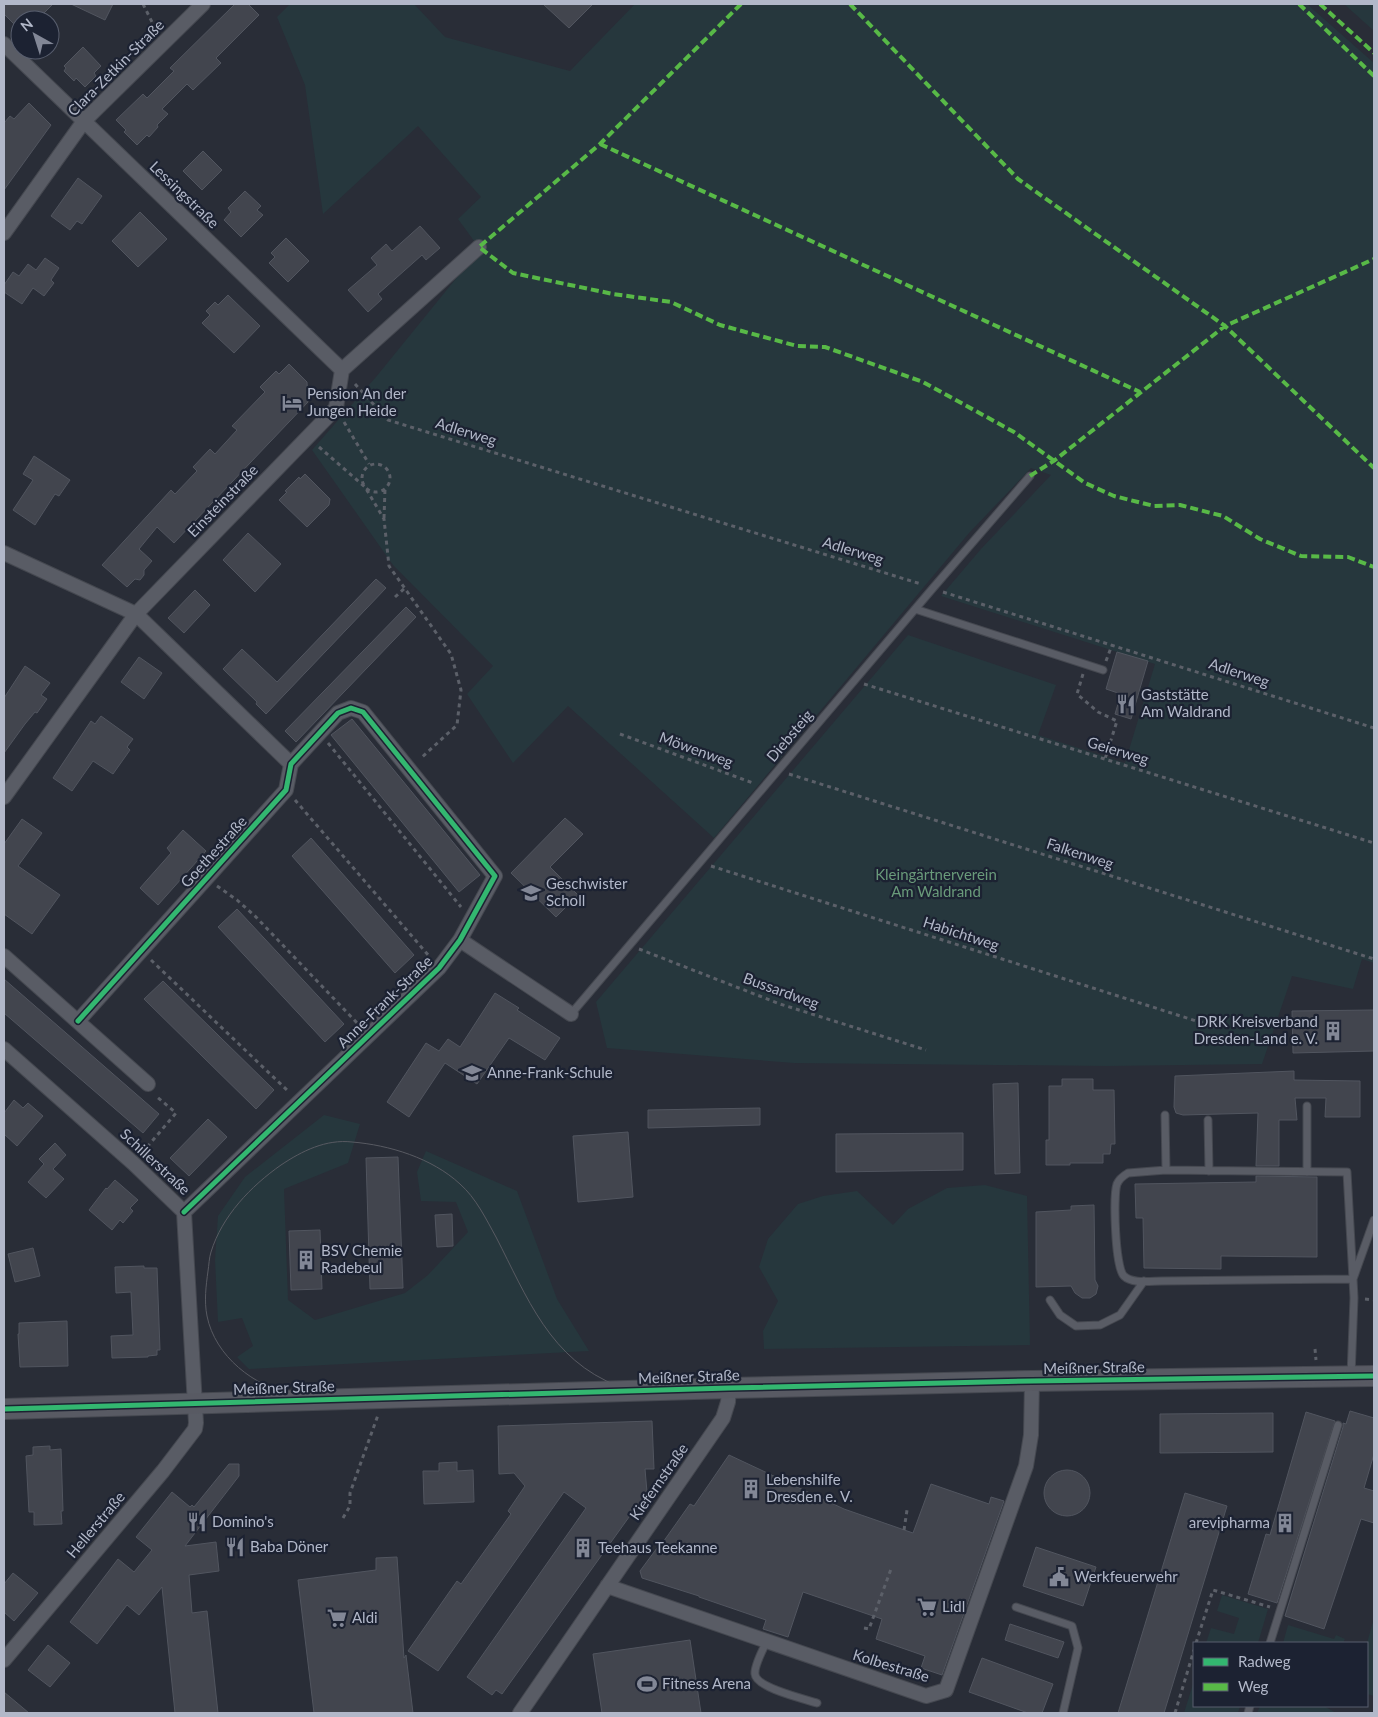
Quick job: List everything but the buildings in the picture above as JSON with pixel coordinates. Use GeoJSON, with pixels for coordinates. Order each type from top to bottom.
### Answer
{"type":"FeatureCollection","features":[{"type":"Feature","properties":{"kind":"main road","name":"Meißner Straße"},"geometry":{"type":"LineString","coordinates":[[4,1409],[729,1388],[1374,1376]]}},
{"type":"Feature","properties":{"kind":"street","name":"Clara-Zetkin-Straße"},"geometry":{"type":"LineString","coordinates":[[4,233],[84,121],[203,4]]}},
{"type":"Feature","properties":{"kind":"street","name":"Lessingstraße"},"geometry":{"type":"LineString","coordinates":[[4,44],[342,370]]}},
{"type":"Feature","properties":{"kind":"street"},"geometry":{"type":"LineString","coordinates":[[336,408],[342,370],[479,248]]}},
{"type":"Feature","properties":{"kind":"street","name":"Einsteinstraße"},"geometry":{"type":"LineString","coordinates":[[4,798],[136,614],[336,408]]}},
{"type":"Feature","properties":{"kind":"street"},"geometry":{"type":"LineString","coordinates":[[4,553],[136,614],[292,764]]}},
{"type":"Feature","properties":{"kind":"street","name":"Goethestraße"},"geometry":{"type":"LineString","coordinates":[[78,1021],[286,790],[292,764],[320,732],[338,713],[351,708],[363,712]]}},
{"type":"Feature","properties":{"kind":"street","name":"Anne-Frank-Straße"},"geometry":{"type":"LineString","coordinates":[[184,1212],[439,968],[460,940],[494,876],[363,712]]}},
{"type":"Feature","properties":{"kind":"street"},"geometry":{"type":"LineString","coordinates":[[460,940],[571,1014]]}},
{"type":"Feature","properties":{"kind":"street"},"geometry":{"type":"LineString","coordinates":[[4,956],[148,1084]]}},
{"type":"Feature","properties":{"kind":"street","name":"Schillerstraße"},"geometry":{"type":"LineString","coordinates":[[4,1049],[133,1163],[184,1212],[195,1403]]}},
{"type":"Feature","properties":{"kind":"street","name":"Kolbestraße"},"geometry":{"type":"LineString","coordinates":[[607,1586],[926,1696],[946,1690],[1026,1466],[1031,1435],[1032,1381]]}},
{"type":"Feature","properties":{"kind":"street","name":"Kiefernstraße"},"geometry":{"type":"LineString","coordinates":[[520,1713],[723,1418],[728,1402],[729,1388]]}},
{"type":"Feature","properties":{"kind":"street","name":"Hellerstraße"},"geometry":{"type":"LineString","coordinates":[[4,1660],[156,1479],[195,1429],[195,1403]]}},
{"type":"Feature","properties":{"kind":"lane","name":"Diebsteig"},"geometry":{"type":"LineString","coordinates":[[571,1014],[1030,476]]}},
{"type":"Feature","properties":{"kind":"lane"},"geometry":{"type":"LineString","coordinates":[[915,609],[1103,670]]}},
{"type":"Feature","properties":{"kind":"lane"},"geometry":{"type":"LineString","coordinates":[[1307,1106],[1308,1172]]}},
{"type":"Feature","properties":{"kind":"lane"},"geometry":{"type":"LineString","coordinates":[[1165,1115],[1166,1170]]}},
{"type":"Feature","properties":{"kind":"lane"},"geometry":{"type":"LineString","coordinates":[[1208,1120],[1209,1171]]}},
{"type":"Feature","properties":{"kind":"lane"},"geometry":{"type":"LineString","coordinates":[[1351,1376],[1354,1298],[1353,1279],[1346,1172],[1166,1170],[1128,1174],[1120,1180],[1116,1188],[1116,1242],[1119,1268],[1125,1278],[1130,1280],[1353,1279]]}},
{"type":"Feature","properties":{"kind":"lane"},"geometry":{"type":"LineString","coordinates":[[1353,1279],[1374,1220]]}},
{"type":"Feature","properties":{"kind":"lane"},"geometry":{"type":"LineString","coordinates":[[1050,1300],[1060,1315],[1076,1326],[1100,1325],[1120,1315],[1144,1281]]}},
{"type":"Feature","properties":{"kind":"lane"},"geometry":{"type":"LineString","coordinates":[[1270,1642],[1338,1425]]}},
{"type":"Feature","properties":{"kind":"lane"},"geometry":{"type":"LineString","coordinates":[[1016,1607],[1072,1626],[1078,1648],[1063,1713]]}},
{"type":"Feature","properties":{"kind":"lane"},"geometry":{"type":"LineString","coordinates":[[767,1641],[760,1655],[755,1674],[757,1679],[767,1687],[818,1703]]}},
{"type":"Feature","properties":{"kind":"path"},"geometry":{"type":"LineString","coordinates":[[143,4],[163,43]]}},
{"type":"Feature","properties":{"kind":"path"},"geometry":{"type":"LineString","coordinates":[[336,408],[369,464]]}},
{"type":"Feature","properties":{"kind":"path"},"geometry":{"type":"LineString","coordinates":[[308,436],[348,474],[365,487],[367,490],[382,491],[388,486],[390,479],[389,471],[384,465],[377,463],[369,464],[363,469],[361,476],[365,487],[384,519]]}},
{"type":"Feature","properties":{"kind":"path"},"geometry":{"type":"LineString","coordinates":[[385,488],[384,519],[389,566],[451,654],[461,690],[457,725],[410,769]]}},
{"type":"Feature","properties":{"kind":"path"},"geometry":{"type":"LineString","coordinates":[[395,598],[405,588]]}},
{"type":"Feature","properties":{"kind":"path"},"geometry":{"type":"LineString","coordinates":[[1086,664],[1077,694],[1098,712],[1117,721],[1105,759]]}},
{"type":"Feature","properties":{"kind":"path"},"geometry":{"type":"LineString","coordinates":[[320,732],[471,919]]}},
{"type":"Feature","properties":{"kind":"path"},"geometry":{"type":"LineString","coordinates":[[286,790],[439,968]]}},
{"type":"Feature","properties":{"kind":"path"},"geometry":{"type":"LineString","coordinates":[[207,878],[255,916],[368,1036]]}},
{"type":"Feature","properties":{"kind":"path"},"geometry":{"type":"LineString","coordinates":[[141,951],[299,1102]]}},
{"type":"Feature","properties":{"kind":"path"},"geometry":{"type":"LineString","coordinates":[[133,1163],[176,1113],[150,1090],[148,1084]]}},
{"type":"Feature","properties":{"kind":"path"},"geometry":{"type":"LineString","coordinates":[[344,1518],[350,1506],[350,1493],[384,1398]]}},
{"type":"Feature","properties":{"kind":"path"},"geometry":{"type":"LineString","coordinates":[[904,1530],[907,1510]]}},
{"type":"Feature","properties":{"kind":"path"},"geometry":{"type":"LineString","coordinates":[[864,1628],[869,1629],[891,1569]]}},
{"type":"Feature","properties":{"kind":"path"},"geometry":{"type":"LineString","coordinates":[[1196,1642],[1213,1590],[1280,1610]]}},
{"type":"Feature","properties":{"kind":"path"},"geometry":{"type":"LineString","coordinates":[[1175,1713],[1193,1653]]}},
{"type":"Feature","properties":{"kind":"green space","name":"Kleingärtnerverein Am Waldrand"},"geometry":{"type":"Polygon","coordinates":[[[290,4],[414,4],[445,37],[570,71],[635,4],[1307,4],[1374,63],[1374,963],[1362,959],[1353,989],[1292,976],[1262,1064],[1108,1066],[794,1063],[607,1048],[596,1002],[908,635],[1056,685],[1038,735],[1125,763],[1155,664],[941,596],[981,549],[1051,475],[1031,468],[969,533],[714,838],[568,706],[513,763],[467,694],[493,666],[393,565],[312,450],[376,377],[480,249],[458,219],[481,197],[418,126],[323,214],[305,85],[277,17],[290,4]]]}},
{"type":"Feature","properties":{"kind":"green space"},"geometry":{"type":"Polygon","coordinates":[[[1344,4],[1374,4],[1374,31],[1344,4]]]}},
{"type":"Feature","properties":{"kind":"green space"},"geometry":{"type":"Polygon","coordinates":[[[324,1115],[360,1124],[348,1163],[284,1189],[288,1300],[315,1320],[405,1293],[428,1275],[468,1232],[456,1202],[421,1201],[417,1172],[426,1151],[517,1191],[557,1299],[589,1351],[249,1369],[237,1357],[253,1346],[242,1318],[218,1322],[215,1260],[218,1216],[245,1177],[324,1115]]]}},
{"type":"Feature","properties":{"kind":"green space"},"geometry":{"type":"Polygon","coordinates":[[[985,1185],[1027,1196],[1030,1345],[764,1349],[763,1331],[778,1301],[759,1267],[768,1239],[798,1204],[823,1196],[857,1191],[893,1225],[908,1209],[947,1188],[985,1185]]]}},
{"type":"Feature","properties":{"kind":"green space"},"geometry":{"type":"Polygon","coordinates":[[[1222,1595],[1268,1609],[1258,1642],[1206,1642],[1211,1628],[1234,1634],[1239,1618],[1217,1611],[1222,1595]]]}},
{"type":"Feature","properties":{"kind":"green space"},"geometry":{"type":"Polygon","coordinates":[[[1374,1618],[1374,1696],[1368,1694],[1367,1642],[1374,1618]]]}},
{"type":"Feature","properties":{"kind":"green space"},"geometry":{"type":"Polygon","coordinates":[[[1288,1625],[1334,1639],[1336,1635],[1345,1639],[1344,1642],[1283,1642],[1288,1625]]]}},
{"type":"Feature","properties":{"kind":"green space"},"geometry":{"type":"Polygon","coordinates":[[[1193,1684],[1193,1707],[1240,1707],[1238,1713],[1184,1713],[1193,1684]]]}},
{"type":"Feature","properties":{"kind":"green space"},"geometry":{"type":"Polygon","coordinates":[[[1260,1707],[1326,1707],[1336,1713],[1257,1713],[1260,1707]]]}},
{"type":"Feature","properties":{"kind":"tram line"},"geometry":{"type":"LineString","coordinates":[[293,1394],[278,1390],[251,1377],[238,1367],[218,1344],[211,1331],[206,1310],[205,1299],[210,1257],[222,1226],[239,1203],[259,1182],[297,1155],[333,1142],[352,1142],[381,1146],[409,1154],[437,1167],[460,1184],[480,1209],[530,1304],[543,1324],[575,1360],[595,1375],[618,1386]]}},
{"type":"Feature","properties":{"kind":"tram line"},"geometry":{"type":"LineString","coordinates":[[4,1406],[918,1379],[1374,1371]]}},
{"type":"Feature","properties":{"kind":"tram line"},"geometry":{"type":"LineString","coordinates":[[899,1387],[1374,1383]]}},
{"type":"Feature","properties":{"kind":"tram line"},"geometry":{"type":"LineString","coordinates":[[567,1397],[694,1393]]}},
{"type":"Feature","properties":{"kind":"tram line"},"geometry":{"type":"LineString","coordinates":[[4,1413],[257,1406]]}},
{"type":"Feature","properties":{"kind":"marked path"},"geometry":{"type":"LineString","coordinates":[[741,4],[600,144],[479,247],[513,273],[613,294],[671,302],[720,325],[797,346],[825,347],[923,382],[1014,432],[1085,483],[1114,496],[1154,506],[1180,505],[1223,516],[1260,539],[1301,556],[1348,557],[1374,567]]}},
{"type":"Feature","properties":{"kind":"marked path"},"geometry":{"type":"LineString","coordinates":[[850,4],[1018,179],[1225,326],[1374,468]]}},
{"type":"Feature","properties":{"kind":"marked path"},"geometry":{"type":"LineString","coordinates":[[1299,4],[1374,76]]}},
{"type":"Feature","properties":{"kind":"marked path"},"geometry":{"type":"LineString","coordinates":[[1320,4],[1374,53]]}},
{"type":"Feature","properties":{"kind":"marked path"},"geometry":{"type":"LineString","coordinates":[[600,144],[1140,392]]}},
{"type":"Feature","properties":{"kind":"marked path"},"geometry":{"type":"LineString","coordinates":[[1030,476],[1055,460],[1225,326],[1374,259]]}},
{"type":"Feature","properties":{"kind":"cycle path"},"geometry":{"type":"LineString","coordinates":[[78,1021],[286,790],[291,764],[338,713],[351,708],[363,712],[495,876],[460,940],[439,968],[184,1212]]}},
{"type":"Feature","properties":{"kind":"cycle path"},"geometry":{"type":"LineString","coordinates":[[4,1409],[729,1388],[1374,1376]]}},
{"type":"Feature","properties":{"kind":"place","name":"Pension An der Jungen Heide"},"geometry":{"type":"Point","coordinates":[292,403]}},
{"type":"Feature","properties":{"kind":"place","name":"Gaststätte Am Waldrand"},"geometry":{"type":"Point","coordinates":[1126,704]}},
{"type":"Feature","properties":{"kind":"place","name":"Geschwister Scholl"},"geometry":{"type":"Point","coordinates":[531,893]}},
{"type":"Feature","properties":{"kind":"place","name":"DRK Kreisverband Dresden-Land e. V."},"geometry":{"type":"Point","coordinates":[1333,1031]}},
{"type":"Feature","properties":{"kind":"place","name":"Anne-Frank-Schule"},"geometry":{"type":"Point","coordinates":[472,1073]}},
{"type":"Feature","properties":{"kind":"place","name":"BSV Chemie Radebeul"},"geometry":{"type":"Point","coordinates":[306,1260]}},
{"type":"Feature","properties":{"kind":"place","name":"Lebenshilfe Dresden e. V."},"geometry":{"type":"Point","coordinates":[751,1489]}},
{"type":"Feature","properties":{"kind":"place","name":"Domino's"},"geometry":{"type":"Point","coordinates":[197,1522]}},
{"type":"Feature","properties":{"kind":"place","name":"arevipharma"},"geometry":{"type":"Point","coordinates":[1285,1523]}},
{"type":"Feature","properties":{"kind":"place","name":"Baba Döner"},"geometry":{"type":"Point","coordinates":[235,1547]}},
{"type":"Feature","properties":{"kind":"place","name":"Teehaus Teekanne"},"geometry":{"type":"Point","coordinates":[583,1548]}},
{"type":"Feature","properties":{"kind":"place","name":"Werkfeuerwehr"},"geometry":{"type":"Point","coordinates":[1059,1577]}},
{"type":"Feature","properties":{"kind":"place","name":"Lidl"},"geometry":{"type":"Point","coordinates":[927,1607]}},
{"type":"Feature","properties":{"kind":"place","name":"Aldi"},"geometry":{"type":"Point","coordinates":[337,1618]}},
{"type":"Feature","properties":{"kind":"place","name":"Fitness Arena"},"geometry":{"type":"Point","coordinates":[647,1684]}}]}
